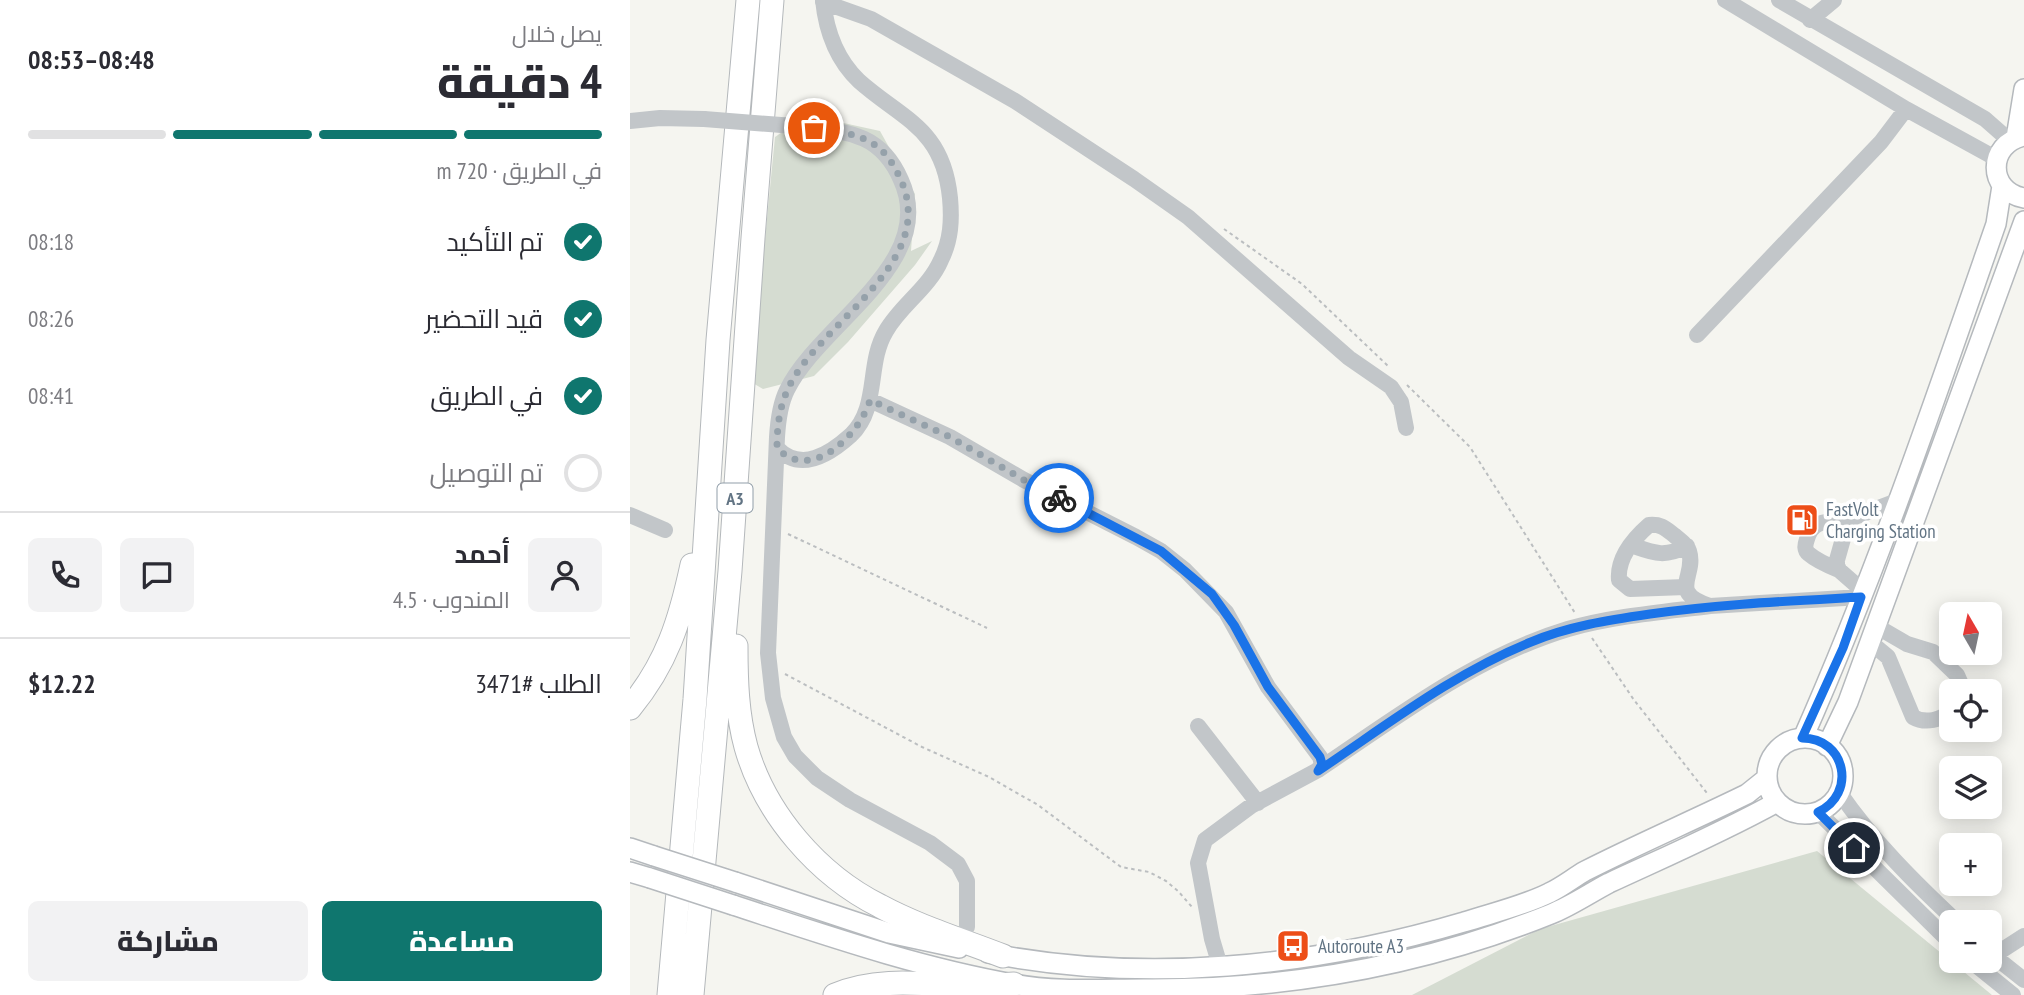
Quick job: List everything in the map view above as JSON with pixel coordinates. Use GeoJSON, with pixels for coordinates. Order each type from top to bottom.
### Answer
{"type":"FeatureCollection","features":[{"type":"Feature","properties":{"kind":"highway","name":"A3"},"geometry":{"type":"LineString","coordinates":[[668,995],[695,699],[718,341],[747,0]]}},
{"type":"Feature","properties":{"kind":"highway","name":"A3"},"geometry":{"type":"LineString","coordinates":[[692,995],[730,571],[752,238],[772,0]]}},
{"type":"Feature","properties":{"kind":"highway"},"geometry":{"type":"LineString","coordinates":[[630,708],[658,670],[675,632],[708,486]]}},
{"type":"Feature","properties":{"kind":"highway"},"geometry":{"type":"LineString","coordinates":[[730,571],[736,628],[737,687],[746,745],[759,781],[779,816],[811,855],[849,888],[898,916],[1003,956]]}},
{"type":"Feature","properties":{"kind":"highway"},"geometry":{"type":"LineString","coordinates":[[835,995],[890,983],[976,986],[1013,984]]}},
{"type":"Feature","properties":{"kind":"main road"},"geometry":{"type":"LineString","coordinates":[[2024,89],[2017,138],[2002,149],[1996,169],[2002,186],[2010,194],[2024,198]]}},
{"type":"Feature","properties":{"kind":"main road"},"geometry":{"type":"LineString","coordinates":[[1802,738],[1843,648],[1897,501],[1996,224],[2002,186]]}},
{"type":"Feature","properties":{"kind":"main road"},"geometry":{"type":"LineString","coordinates":[[1828,746],[1848,702],[2024,221]]}},
{"type":"Feature","properties":{"kind":"main road"},"geometry":{"type":"LineString","coordinates":[[1802,738],[1816,740],[1828,746],[1842,767],[1843,780],[1839,792],[1828,806],[1818,812],[1805,814],[1793,812],[1777,802],[1770,791],[1767,778],[1768,765],[1774,754],[1790,741],[1802,738]]}},
{"type":"Feature","properties":{"kind":"main road"},"geometry":{"type":"LineString","coordinates":[[630,848],[889,933],[1003,956],[1113,967],[1220,966],[1356,949],[1410,938],[1498,912],[1548,894],[1584,872],[1747,794],[1767,778]]}},
{"type":"Feature","properties":{"kind":"main road"},"geometry":{"type":"LineString","coordinates":[[630,872],[873,951],[1013,984],[1059,989],[1280,988],[1443,951],[1555,913],[1592,891],[1777,802]]}},
{"type":"Feature","properties":{"kind":"street"},"geometry":{"type":"LineString","coordinates":[[1724,0],[1906,109],[1997,159]]}},
{"type":"Feature","properties":{"kind":"street"},"geometry":{"type":"LineString","coordinates":[[1779,0],[2017,138]]}},
{"type":"Feature","properties":{"kind":"street"},"geometry":{"type":"LineString","coordinates":[[1810,20],[1834,0]]}},
{"type":"Feature","properties":{"kind":"street"},"geometry":{"type":"LineString","coordinates":[[777,448],[790,459],[810,460],[832,450],[855,431],[867,412],[876,354],[884,335],[931,277],[947,247],[952,216],[950,193],[941,160],[925,135],[904,114],[858,80],[837,52],[827,24],[823,1]]}},
{"type":"Feature","properties":{"kind":"street"},"geometry":{"type":"LineString","coordinates":[[823,1],[871,19],[1015,102],[1188,217],[1349,358],[1391,387],[1401,402],[1406,428]]}},
{"type":"Feature","properties":{"kind":"street"},"geometry":{"type":"LineString","coordinates":[[1697,335],[1881,142],[1906,109]]}},
{"type":"Feature","properties":{"kind":"street"},"geometry":{"type":"LineString","coordinates":[[630,121],[660,118],[704,119],[854,134],[880,148],[894,164],[905,187],[908,217],[905,240],[900,251],[787,389],[778,422],[768,666],[776,714],[784,737],[795,756],[817,778],[930,842],[958,864],[967,881],[967,927]]}},
{"type":"Feature","properties":{"kind":"street"},"geometry":{"type":"LineString","coordinates":[[870,400],[950,437],[1024,480],[1125,531],[1161,551],[1185,570],[1212,594],[1226,612],[1268,687],[1320,757],[1322,764],[1318,771]]}},
{"type":"Feature","properties":{"kind":"street"},"geometry":{"type":"LineString","coordinates":[[1862,594],[1839,570],[1810,555],[1806,550],[1810,528],[1815,524],[1848,521],[1897,501]]}},
{"type":"Feature","properties":{"kind":"street"},"geometry":{"type":"LineString","coordinates":[[630,515],[665,530]]}},
{"type":"Feature","properties":{"kind":"street"},"geometry":{"type":"LineString","coordinates":[[1839,570],[1837,560],[1848,521]]}},
{"type":"Feature","properties":{"kind":"street"},"geometry":{"type":"LineString","coordinates":[[1686,587],[1630,589],[1619,580],[1621,559],[1649,525],[1662,525],[1687,546],[1690,559],[1686,587],[1696,600],[1710,606]]}},
{"type":"Feature","properties":{"kind":"street"},"geometry":{"type":"LineString","coordinates":[[1631,545],[1667,555],[1687,546]]}},
{"type":"Feature","properties":{"kind":"street"},"geometry":{"type":"LineString","coordinates":[[1220,966],[1212,939],[1198,863],[1205,840],[1258,803],[1318,771],[1447,683],[1530,642],[1584,625],[1710,606],[1862,594]]}},
{"type":"Feature","properties":{"kind":"street"},"geometry":{"type":"LineString","coordinates":[[1873,634],[1933,652],[1959,679]]}},
{"type":"Feature","properties":{"kind":"street"},"geometry":{"type":"LineString","coordinates":[[1873,634],[1888,657],[1913,717],[1925,721],[1939,718]]}},
{"type":"Feature","properties":{"kind":"street"},"geometry":{"type":"LineString","coordinates":[[1199,726],[1258,803]]}},
{"type":"Feature","properties":{"kind":"street"},"geometry":{"type":"LineString","coordinates":[[1839,792],[1858,820],[1944,910]]}},
{"type":"Feature","properties":{"kind":"street"},"geometry":{"type":"LineString","coordinates":[[1818,812],[1939,931]]}},
{"type":"Feature","properties":{"kind":"street"},"geometry":{"type":"LineString","coordinates":[[2002,949],[2024,936]]}},
{"type":"Feature","properties":{"kind":"street"},"geometry":{"type":"LineString","coordinates":[[2002,963],[2024,980]]}},
{"type":"Feature","properties":{"kind":"street"},"geometry":{"type":"LineString","coordinates":[[1986,973],[2013,995]]}},
{"type":"Feature","properties":{"kind":"path"},"geometry":{"type":"LineString","coordinates":[[1219,225],[1302,284],[1387,366]]}},
{"type":"Feature","properties":{"kind":"path"},"geometry":{"type":"LineString","coordinates":[[1403,381],[1470,447],[1634,700],[1719,808]]}},
{"type":"Feature","properties":{"kind":"path"},"geometry":{"type":"LineString","coordinates":[[774,528],[987,628]]}},
{"type":"Feature","properties":{"kind":"path"},"geometry":{"type":"LineString","coordinates":[[768,666],[922,747],[970,767],[1038,805],[1121,867],[1149,872],[1166,881],[1195,911]]}},
{"type":"Feature","properties":{"kind":"shaded area"},"geometry":{"type":"Polygon","coordinates":[[[807,115],[880,131],[915,194],[911,251],[932,241],[915,265],[848,342],[814,376],[763,389],[751,382],[775,137],[807,115]]]}},
{"type":"Feature","properties":{"kind":"shaded area"},"geometry":{"type":"Polygon","coordinates":[[[1817,851],[1939,951],[1939,973],[1965,973],[1992,995],[1412,995],[1540,929],[1817,851]]]}},
{"type":"Feature","properties":{"kind":"way so far"},"geometry":{"type":"LineString","coordinates":[[814,128],[854,134],[871,141],[888,156],[908,196],[908,229],[900,251],[886,270],[809,359],[787,389],[778,422],[777,448],[790,459],[803,461],[823,455],[855,431],[867,412],[870,400],[950,437],[1059,498]]}},
{"type":"Feature","properties":{"kind":"place","name":"FastVolt Charging Station"},"geometry":{"type":"Point","coordinates":[1802,520]}},
{"type":"Feature","properties":{"kind":"place","name":"Autoroute A3"},"geometry":{"type":"Point","coordinates":[1293,946]}},
{"type":"Feature","properties":{"kind":"route"},"geometry":{"type":"LineString","coordinates":[[1059,498],[1083,508],[1161,551],[1212,594],[1234,625],[1268,687],[1320,757],[1322,764],[1318,771],[1447,683],[1551,634],[1604,621],[1710,606],[1861,597],[1843,648],[1802,738],[1822,742],[1840,761],[1842,786],[1828,806],[1818,812],[1854,848]]}}]}
